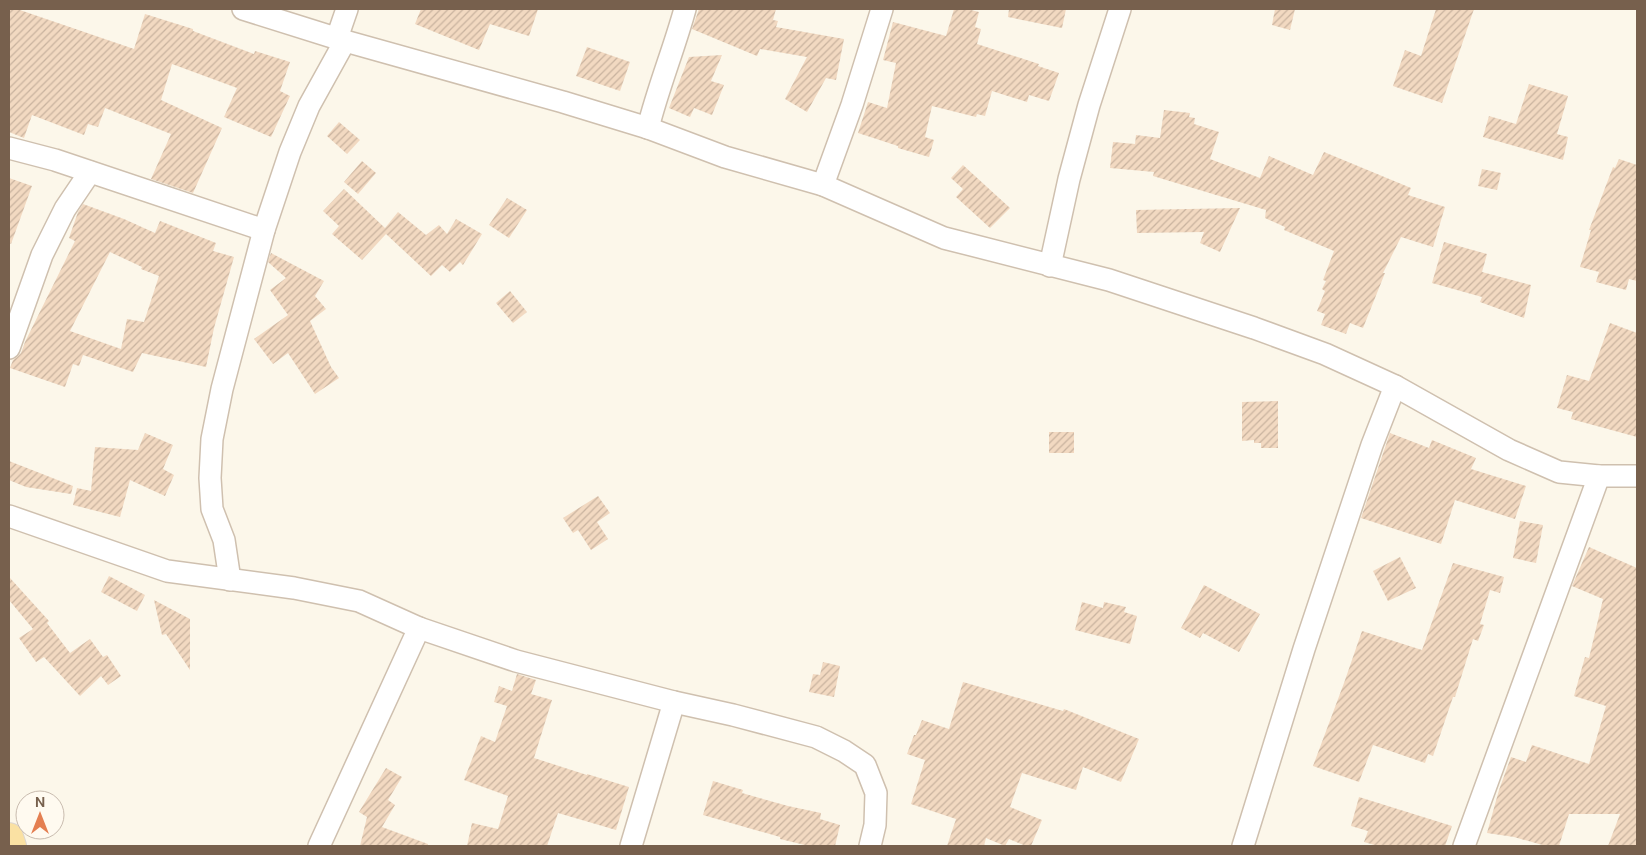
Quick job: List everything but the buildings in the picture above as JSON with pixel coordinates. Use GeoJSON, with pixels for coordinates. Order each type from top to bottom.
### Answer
{"type":"FeatureCollection","features":[{"type":"Feature","properties":{"kind":"main road"},"geometry":{"type":"LineString","coordinates":[[9,837],[12,846]]}},
{"type":"Feature","properties":{"kind":"street"},"geometry":{"type":"LineString","coordinates":[[243,9],[648,128],[725,158],[823,185],[944,238],[1117,282],[1254,328],[1326,354],[1396,386],[1509,450],[1559,472],[1599,476],[1637,476]]}},
{"type":"Feature","properties":{"kind":"street"},"geometry":{"type":"LineString","coordinates":[[230,580],[224,540],[212,509],[210,478],[212,439],[222,389],[264,230],[290,152],[341,39],[347,9]]}},
{"type":"Feature","properties":{"kind":"street"},"geometry":{"type":"LineString","coordinates":[[648,128],[685,9]]}},
{"type":"Feature","properties":{"kind":"street"},"geometry":{"type":"LineString","coordinates":[[823,185],[852,105],[882,9]]}},
{"type":"Feature","properties":{"kind":"street"},"geometry":{"type":"LineString","coordinates":[[1050,266],[1069,179],[1089,105],[1120,9]]}},
{"type":"Feature","properties":{"kind":"street"},"geometry":{"type":"LineString","coordinates":[[9,148],[55,160],[264,230]]}},
{"type":"Feature","properties":{"kind":"street"},"geometry":{"type":"LineString","coordinates":[[9,348],[42,255],[65,209],[90,172]]}},
{"type":"Feature","properties":{"kind":"street"},"geometry":{"type":"LineString","coordinates":[[1243,846],[1304,649],[1356,491],[1396,386]]}},
{"type":"Feature","properties":{"kind":"street"},"geometry":{"type":"LineString","coordinates":[[1464,846],[1599,476]]}},
{"type":"Feature","properties":{"kind":"street"},"geometry":{"type":"LineString","coordinates":[[9,516],[167,571],[294,588],[360,601],[418,628],[516,661],[816,737],[844,750],[865,765],[876,793],[875,824],[870,846]]}},
{"type":"Feature","properties":{"kind":"street"},"geometry":{"type":"LineString","coordinates":[[318,846],[418,628]]}},
{"type":"Feature","properties":{"kind":"street"},"geometry":{"type":"LineString","coordinates":[[631,846],[674,702]]}}]}
